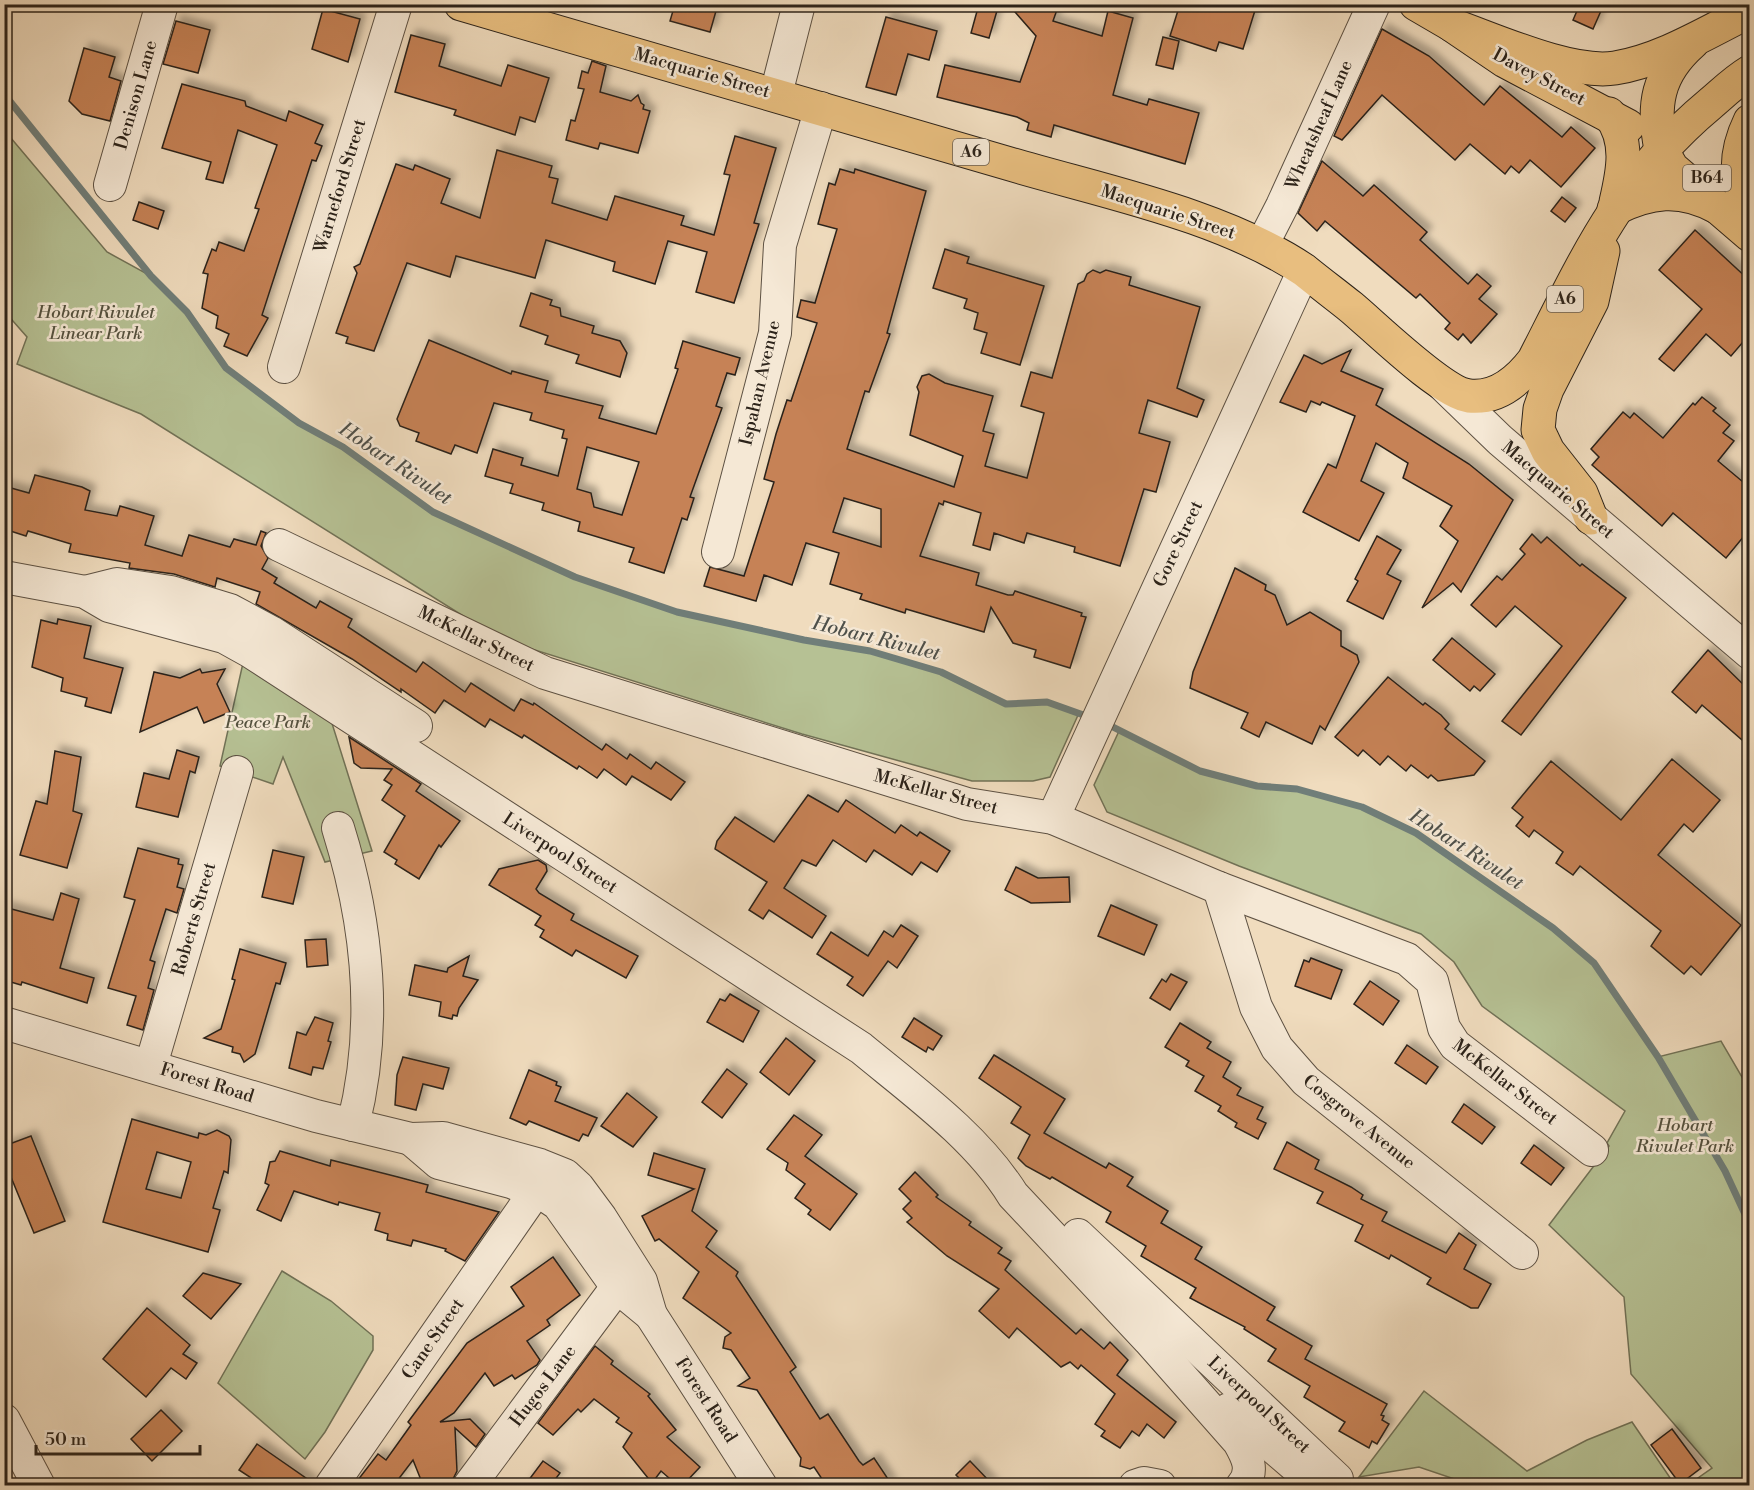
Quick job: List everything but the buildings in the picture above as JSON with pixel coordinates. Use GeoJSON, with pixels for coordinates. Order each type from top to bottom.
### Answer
{"type":"FeatureCollection","features":[{"type":"Feature","properties":{"kind":"main road","name":"Macquarie Street"},"geometry":{"type":"LineString","coordinates":[[461,4],[776,94],[1218,226],[1262,245],[1304,270],[1440,382]]}},
{"type":"Feature","properties":{"kind":"main road","name":"Davey Street"},"geometry":{"type":"LineString","coordinates":[[1416,4],[1505,61],[1609,114],[1662,149],[1686,161],[1749,213]]}},
{"type":"Feature","properties":{"kind":"main road"},"geometry":{"type":"LineString","coordinates":[[1452,25],[1573,65],[1613,68],[1648,60],[1749,11]]}},
{"type":"Feature","properties":{"kind":"main road"},"geometry":{"type":"LineString","coordinates":[[1662,149],[1656,110],[1661,84],[1681,52],[1701,35]]}},
{"type":"Feature","properties":{"kind":"main road","name":"A6"},"geometry":{"type":"LineString","coordinates":[[1440,382],[1466,396],[1485,397],[1503,389],[1524,372],[1534,360],[1614,210],[1662,149],[1686,124],[1749,72]]}},
{"type":"Feature","properties":{"kind":"main road"},"geometry":{"type":"LineString","coordinates":[[1591,518],[1581,493],[1548,451],[1539,430],[1540,410],[1547,389],[1592,302],[1614,210],[1624,156],[1618,128],[1609,114]]}},
{"type":"Feature","properties":{"kind":"main road"},"geometry":{"type":"LineString","coordinates":[[1749,122],[1737,154],[1739,183],[1749,207]]}},
{"type":"Feature","properties":{"kind":"main road","name":"Davey Street"},"geometry":{"type":"LineString","coordinates":[[1662,149],[1672,168],[1749,234]]}},
{"type":"Feature","properties":{"kind":"main road"},"geometry":{"type":"LineString","coordinates":[[1614,210],[1640,196],[1668,193],[1705,200],[1717,207]]}},
{"type":"Feature","properties":{"kind":"street","name":"Denison Lane"},"geometry":{"type":"LineString","coordinates":[[110,185],[162,4]]}},
{"type":"Feature","properties":{"kind":"street","name":"Warneford Street"},"geometry":{"type":"LineString","coordinates":[[284,367],[396,4]]}},
{"type":"Feature","properties":{"kind":"street"},"geometry":{"type":"LineString","coordinates":[[776,94],[799,4]]}},
{"type":"Feature","properties":{"kind":"street","name":"Wheatsheaf Lane"},"geometry":{"type":"LineString","coordinates":[[1262,245],[1282,207],[1374,4]]}},
{"type":"Feature","properties":{"kind":"street","name":"Ispahan Avenue"},"geometry":{"type":"LineString","coordinates":[[718,552],[774,333],[780,245],[821,108]]}},
{"type":"Feature","properties":{"kind":"street","name":"Gore Street"},"geometry":{"type":"LineString","coordinates":[[1053,818],[1304,270]]}},
{"type":"Feature","properties":{"kind":"street","name":"Macquarie Street"},"geometry":{"type":"LineString","coordinates":[[1440,382],[1494,435],[1749,653]]}},
{"type":"Feature","properties":{"kind":"street","name":"McKellar Street"},"geometry":{"type":"LineString","coordinates":[[279,545],[545,673],[967,804],[1053,818],[1219,888],[1407,959],[1432,981],[1444,1028],[1455,1045],[1592,1150]]}},
{"type":"Feature","properties":{"kind":"street","name":"Liverpool Street"},"geometry":{"type":"LineString","coordinates":[[4,576],[85,592],[109,606],[224,637],[313,690],[733,967],[861,1048],[935,1108],[1000,1174],[1013,1195],[1149,1340],[1239,1442],[1245,1472]]}},
{"type":"Feature","properties":{"kind":"street","name":"Liverpool Street"},"geometry":{"type":"LineString","coordinates":[[85,592],[117,584],[171,592],[230,610],[271,632],[416,726]]}},
{"type":"Feature","properties":{"kind":"street","name":"Roberts Street"},"geometry":{"type":"LineString","coordinates":[[151,1065],[237,772]]}},
{"type":"Feature","properties":{"kind":"street"},"geometry":{"type":"LineString","coordinates":[[338,828],[348,856],[365,961],[369,1011],[362,1090],[353,1125]]}},
{"type":"Feature","properties":{"kind":"street","name":"Cosgrove Avenue"},"geometry":{"type":"LineString","coordinates":[[1219,888],[1256,1006],[1277,1048],[1306,1081],[1521,1253]]}},
{"type":"Feature","properties":{"kind":"street","name":"Forest Road"},"geometry":{"type":"LineString","coordinates":[[4,1023],[353,1125],[411,1139],[442,1138],[540,1165],[565,1175],[578,1187],[601,1218],[641,1281],[651,1315],[761,1485]]}},
{"type":"Feature","properties":{"kind":"street","name":"Forest Road"},"geometry":{"type":"LineString","coordinates":[[411,1139],[439,1163],[511,1182],[558,1204],[617,1287],[651,1315]]}},
{"type":"Feature","properties":{"kind":"street","name":"Liverpool Street"},"geometry":{"type":"LineString","coordinates":[[1000,1174],[1023,1184],[1337,1479],[1326,1482],[1301,1471],[1149,1340]]}},
{"type":"Feature","properties":{"kind":"street","name":"Cane Street"},"geometry":{"type":"LineString","coordinates":[[331,1485],[536,1192]]}},
{"type":"Feature","properties":{"kind":"street","name":"Hugos Lane"},"geometry":{"type":"LineString","coordinates":[[469,1485],[617,1287]]}},
{"type":"Feature","properties":{"kind":"street"},"geometry":{"type":"LineString","coordinates":[[4,1420],[39,1485]]}},
{"type":"Feature","properties":{"kind":"street"},"geometry":{"type":"LineString","coordinates":[[1135,1485],[1144,1483],[1160,1485]]}},
{"type":"Feature","properties":{"kind":"green space","name":"Hobart Rivulet Linear Park"},"geometry":{"type":"Polygon","coordinates":[[[5,131],[107,252],[151,276],[187,312],[226,368],[299,423],[343,447],[433,512],[575,577],[677,612],[804,640],[870,651],[941,672],[1006,704],[1047,702],[1079,713],[1050,777],[1033,781],[972,781],[802,734],[500,639],[141,414],[17,364],[27,337],[5,312],[5,131]]]}},
{"type":"Feature","properties":{"kind":"green space","name":"Peace Park"},"geometry":{"type":"Polygon","coordinates":[[[243,663],[330,717],[372,851],[325,862],[283,757],[273,784],[220,766],[243,663]]]}},
{"type":"Feature","properties":{"kind":"green space","name":"Hobart Rivulet Park"},"geometry":{"type":"Polygon","coordinates":[[[1120,729],[1200,771],[1257,786],[1297,789],[1362,807],[1416,833],[1553,928],[1594,963],[1658,1057],[1721,1041],[1749,1089],[1749,1485],[1688,1485],[1712,1468],[1631,1374],[1624,1297],[1549,1225],[1609,1146],[1607,1143],[1625,1111],[1482,1006],[1454,962],[1421,934],[1239,866],[1107,812],[1094,785],[1120,729]]]}},
{"type":"Feature","properties":{"kind":"green space"},"geometry":{"type":"Polygon","coordinates":[[[282,1271],[331,1301],[373,1336],[373,1350],[325,1432],[305,1459],[218,1383],[282,1271]]]}},
{"type":"Feature","properties":{"kind":"green space"},"geometry":{"type":"Polygon","coordinates":[[[1424,1391],[1527,1471],[1587,1440],[1632,1422],[1675,1485],[1472,1485],[1419,1467],[1359,1477],[1424,1391]]]}},
{"type":"Feature","properties":{"kind":"waterway","name":"Hobart Rivulet"},"geometry":{"type":"LineString","coordinates":[[4,94],[151,276],[187,312],[226,368],[299,423],[343,447],[433,512],[575,577],[677,612],[804,640],[870,651],[941,672],[1006,704],[1047,702],[1089,717]]}},
{"type":"Feature","properties":{"kind":"waterway","name":"Hobart Rivulet"},"geometry":{"type":"LineString","coordinates":[[1105,723],[1200,771],[1257,786],[1297,789],[1362,807],[1416,833],[1553,928],[1594,963],[1658,1057],[1725,1171],[1750,1225]]}}]}
